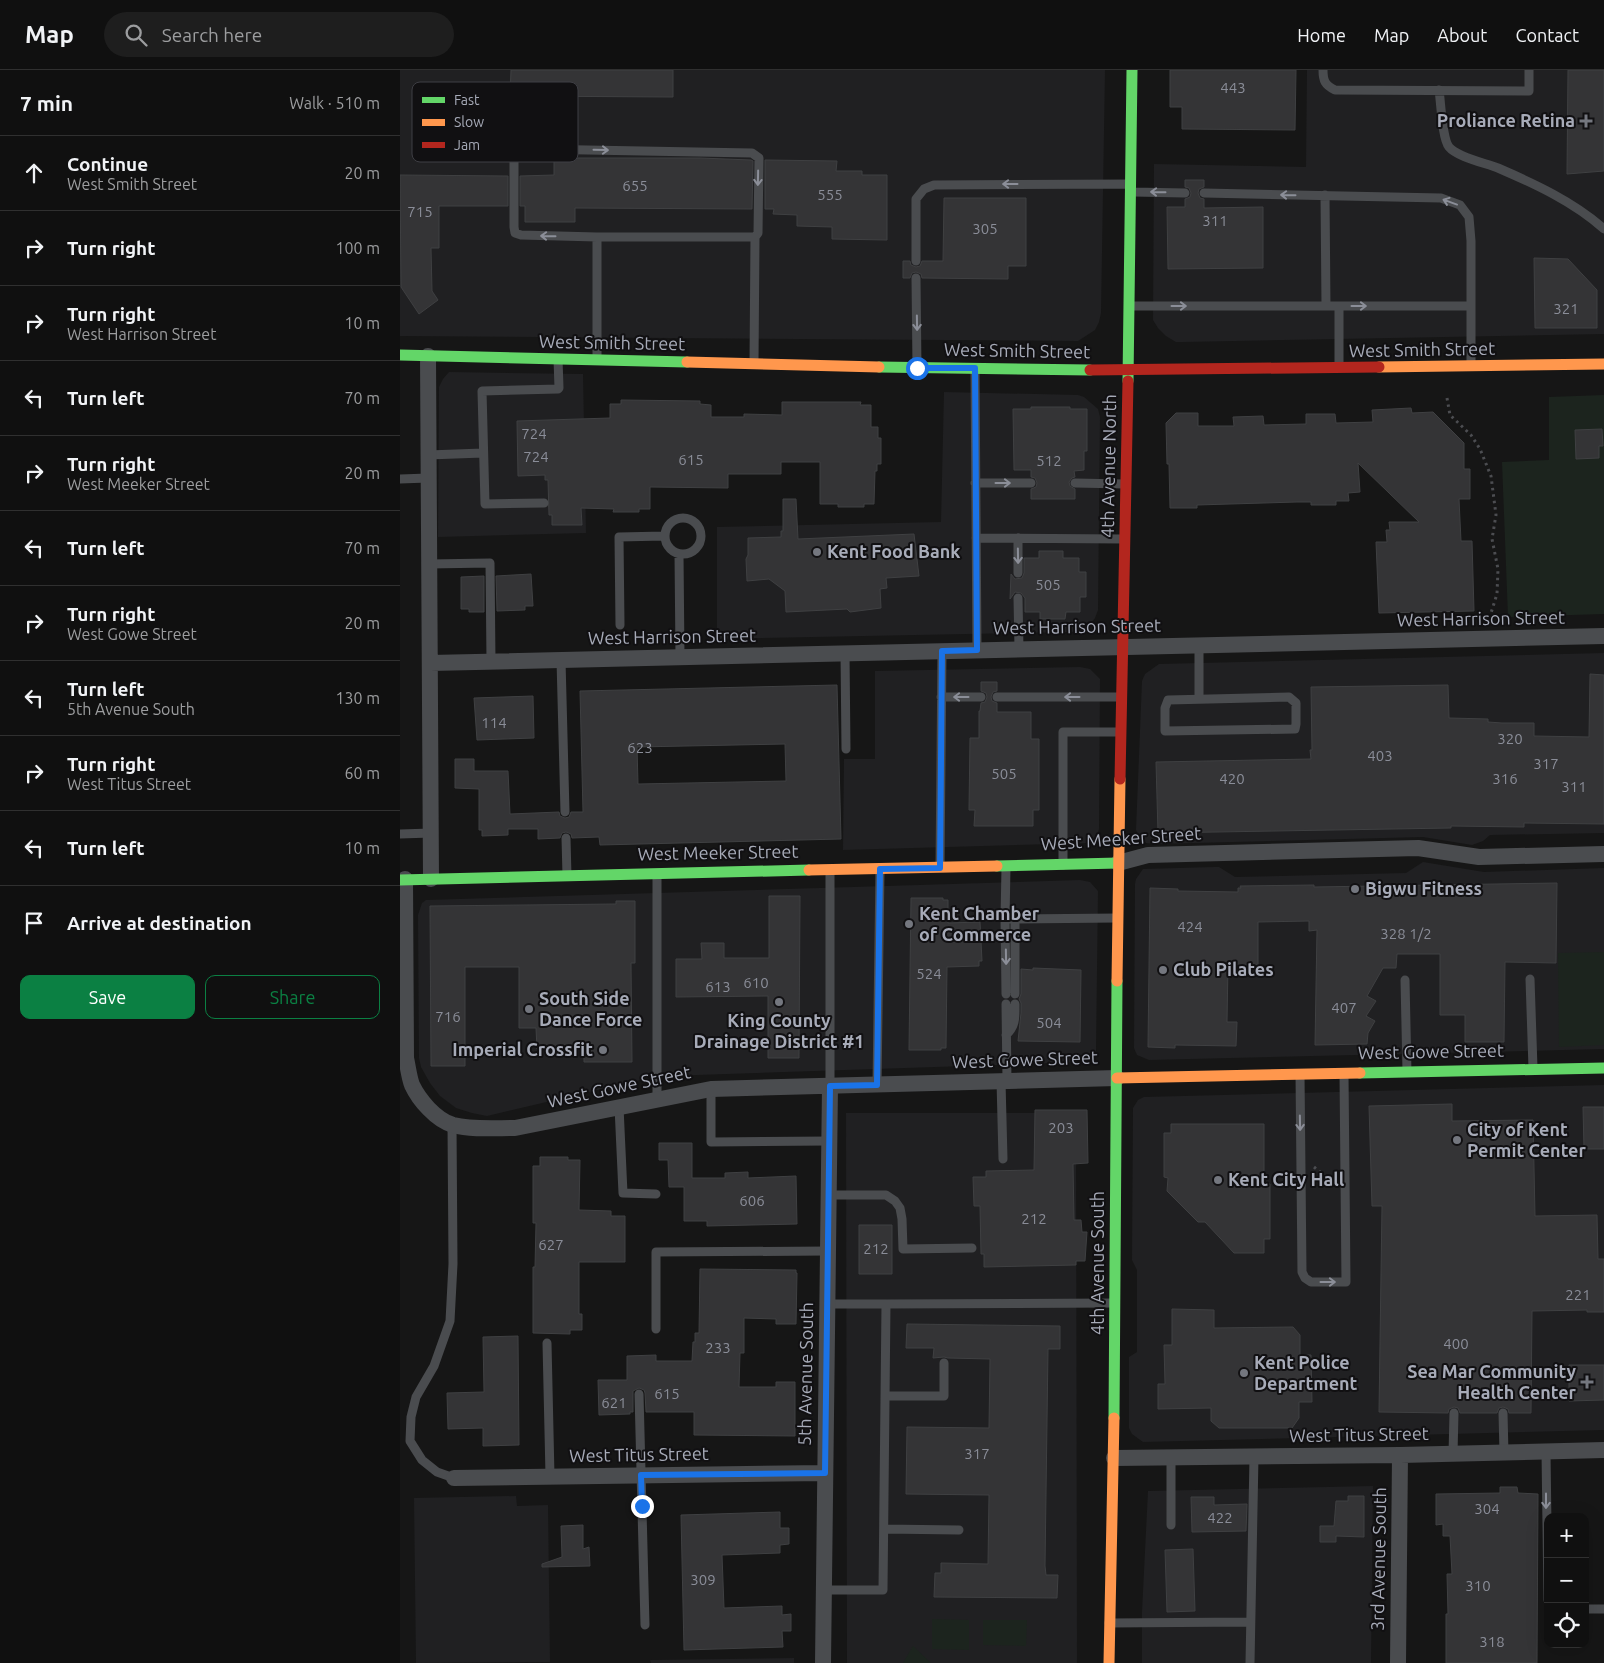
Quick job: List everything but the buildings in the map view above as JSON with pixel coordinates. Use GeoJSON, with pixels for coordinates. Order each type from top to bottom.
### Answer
{"type":"FeatureCollection","features":[{"type":"Feature","properties":{"kind":"street","name":"4th Avenue North"},"geometry":{"type":"LineString","coordinates":[[1118,863],[1130,306],[1132,70]]}},
{"type":"Feature","properties":{"kind":"street","name":"West Smith Street"},"geometry":{"type":"LineString","coordinates":[[400,354],[917,368],[1128,370],[1604,364]]}},
{"type":"Feature","properties":{"kind":"street"},"geometry":{"type":"LineString","coordinates":[[428,356],[432,879]]}},
{"type":"Feature","properties":{"kind":"street","name":"West Harrison Street"},"geometry":{"type":"LineString","coordinates":[[430,663],[1604,636]]}},
{"type":"Feature","properties":{"kind":"street","name":"West Meeker Street"},"geometry":{"type":"LineString","coordinates":[[403,880],[1063,865],[1118,863],[1148,855],[1418,848],[1479,857],[1604,854]]}},
{"type":"Feature","properties":{"kind":"street","name":"4th Avenue South"},"geometry":{"type":"LineString","coordinates":[[1109,1663],[1114,1458],[1118,863]]}},
{"type":"Feature","properties":{"kind":"street"},"geometry":{"type":"LineString","coordinates":[[403,880],[406,1058],[411,1083],[418,1096],[428,1108],[452,1124]]}},
{"type":"Feature","properties":{"kind":"street","name":"West Gowe Street"},"geometry":{"type":"LineString","coordinates":[[452,1124],[483,1128],[515,1128],[711,1089],[1604,1068]]}},
{"type":"Feature","properties":{"kind":"street","name":"5th Avenue South"},"geometry":{"type":"LineString","coordinates":[[823,1663],[830,1086]]}},
{"type":"Feature","properties":{"kind":"street","name":"West Titus Street"},"geometry":{"type":"LineString","coordinates":[[1114,1458],[1400,1455],[1604,1450]]}},
{"type":"Feature","properties":{"kind":"street","name":"3rd Avenue South"},"geometry":{"type":"LineString","coordinates":[[1398,1663],[1400,1455]]}},
{"type":"Feature","properties":{"kind":"street","name":"West Titus Street"},"geometry":{"type":"LineString","coordinates":[[454,1478],[825,1473]]}},
{"type":"Feature","properties":{"kind":"lane"},"geometry":{"type":"LineString","coordinates":[[1323,70],[1323,80],[1327,86],[1335,90],[1529,91],[1529,70]]}},
{"type":"Feature","properties":{"kind":"lane"},"geometry":{"type":"LineString","coordinates":[[1439,90],[1445,139],[1449,147],[1456,153],[1497,168],[1547,190],[1604,229]]}},
{"type":"Feature","properties":{"kind":"lane"},"geometry":{"type":"LineString","coordinates":[[578,150],[752,153],[759,158],[758,233],[755,237],[754,364]]}},
{"type":"Feature","properties":{"kind":"lane"},"geometry":{"type":"LineString","coordinates":[[514,162],[514,228],[515,233],[521,235],[755,237]]}},
{"type":"Feature","properties":{"kind":"lane"},"geometry":{"type":"LineString","coordinates":[[916,261],[916,199],[924,189],[942,184],[1059,184],[1185,192]]}},
{"type":"Feature","properties":{"kind":"lane"},"geometry":{"type":"LineString","coordinates":[[1204,193],[1441,198],[1460,205],[1468,217],[1471,240],[1471,367]]}},
{"type":"Feature","properties":{"kind":"lane"},"geometry":{"type":"LineString","coordinates":[[1325,196],[1326,306]]}},
{"type":"Feature","properties":{"kind":"lane"},"geometry":{"type":"LineString","coordinates":[[597,237],[597,360]]}},
{"type":"Feature","properties":{"kind":"lane"},"geometry":{"type":"LineString","coordinates":[[916,278],[917,368]]}},
{"type":"Feature","properties":{"kind":"lane"},"geometry":{"type":"LineString","coordinates":[[1130,306],[1471,306]]}},
{"type":"Feature","properties":{"kind":"lane"},"geometry":{"type":"LineString","coordinates":[[1339,306],[1339,368]]}},
{"type":"Feature","properties":{"kind":"lane"},"geometry":{"type":"LineString","coordinates":[[544,502],[485,504],[482,391],[559,389],[558,359]]}},
{"type":"Feature","properties":{"kind":"lane"},"geometry":{"type":"LineString","coordinates":[[975,368],[977,650]]}},
{"type":"Feature","properties":{"kind":"lane"},"geometry":{"type":"LineString","coordinates":[[428,455],[483,453]]}},
{"type":"Feature","properties":{"kind":"lane"},"geometry":{"type":"LineString","coordinates":[[400,479],[428,478]]}},
{"type":"Feature","properties":{"kind":"lane"},"geometry":{"type":"LineString","coordinates":[[975,483],[1031,483]]}},
{"type":"Feature","properties":{"kind":"lane"},"geometry":{"type":"LineString","coordinates":[[1075,483],[1126,484]]}},
{"type":"Feature","properties":{"kind":"lane"},"geometry":{"type":"LineString","coordinates":[[678,519],[689,520],[698,527],[700,538],[696,549],[691,553],[679,554],[668,548],[664,536],[668,526],[678,519]]}},
{"type":"Feature","properties":{"kind":"lane"},"geometry":{"type":"LineString","coordinates":[[620,625],[619,537],[664,536]]}},
{"type":"Feature","properties":{"kind":"lane"},"geometry":{"type":"LineString","coordinates":[[976,538],[1125,539]]}},
{"type":"Feature","properties":{"kind":"lane"},"geometry":{"type":"LineString","coordinates":[[1018,538],[1018,573]]}},
{"type":"Feature","properties":{"kind":"lane"},"geometry":{"type":"LineString","coordinates":[[679,554],[680,657]]}},
{"type":"Feature","properties":{"kind":"lane"},"geometry":{"type":"LineString","coordinates":[[429,564],[490,563],[491,661]]}},
{"type":"Feature","properties":{"kind":"lane"},"geometry":{"type":"LineString","coordinates":[[1018,598],[1019,649]]}},
{"type":"Feature","properties":{"kind":"lane"},"geometry":{"type":"LineString","coordinates":[[1200,645],[1200,698]]}},
{"type":"Feature","properties":{"kind":"lane"},"geometry":{"type":"LineString","coordinates":[[940,868],[942,651]]}},
{"type":"Feature","properties":{"kind":"lane"},"geometry":{"type":"LineString","coordinates":[[845,653],[846,749]]}},
{"type":"Feature","properties":{"kind":"lane"},"geometry":{"type":"LineString","coordinates":[[561,660],[565,812]]}},
{"type":"Feature","properties":{"kind":"lane"},"geometry":{"type":"LineString","coordinates":[[942,697],[981,697]]}},
{"type":"Feature","properties":{"kind":"lane"},"geometry":{"type":"LineString","coordinates":[[997,697],[1121,697]]}},
{"type":"Feature","properties":{"kind":"lane"},"geometry":{"type":"LineString","coordinates":[[1288,697],[1296,703],[1295,729],[1165,731],[1165,708],[1168,700],[1200,698],[1288,697]]}},
{"type":"Feature","properties":{"kind":"lane"},"geometry":{"type":"LineString","coordinates":[[1063,865],[1063,732],[1120,732]]}},
{"type":"Feature","properties":{"kind":"lane"},"geometry":{"type":"LineString","coordinates":[[400,834],[431,833]]}},
{"type":"Feature","properties":{"kind":"lane"},"geometry":{"type":"LineString","coordinates":[[566,838],[567,876]]}},
{"type":"Feature","properties":{"kind":"lane"},"geometry":{"type":"LineString","coordinates":[[1006,866],[1010,919],[1010,994]]}},
{"type":"Feature","properties":{"kind":"lane"},"geometry":{"type":"LineString","coordinates":[[877,1085],[880,869]]}},
{"type":"Feature","properties":{"kind":"lane"},"geometry":{"type":"LineString","coordinates":[[830,871],[830,1086]]}},
{"type":"Feature","properties":{"kind":"lane"},"geometry":{"type":"LineString","coordinates":[[657,874],[657,1099]]}},
{"type":"Feature","properties":{"kind":"lane"},"geometry":{"type":"LineString","coordinates":[[1010,919],[1117,918]]}},
{"type":"Feature","properties":{"kind":"lane"},"geometry":{"type":"LineString","coordinates":[[1530,979],[1533,1070]]}},
{"type":"Feature","properties":{"kind":"lane"},"geometry":{"type":"LineString","coordinates":[[1405,980],[1407,1072]]}},
{"type":"Feature","properties":{"kind":"lane"},"geometry":{"type":"LineString","coordinates":[[1003,1159],[1006,1035],[1010,1004]]}},
{"type":"Feature","properties":{"kind":"lane"},"geometry":{"type":"LineString","coordinates":[[1300,1074],[1302,1272],[1305,1278],[1311,1282],[1346,1282],[1344,1073]]}},
{"type":"Feature","properties":{"kind":"lane"},"geometry":{"type":"LineString","coordinates":[[711,1089],[711,1142],[829,1141]]}},
{"type":"Feature","properties":{"kind":"lane"},"geometry":{"type":"LineString","coordinates":[[619,1107],[623,1193],[656,1194]]}},
{"type":"Feature","properties":{"kind":"lane"},"geometry":{"type":"LineString","coordinates":[[452,1124],[454,1264],[450,1321],[434,1366],[416,1397],[411,1417],[410,1441],[422,1460],[437,1472],[454,1478]]}},
{"type":"Feature","properties":{"kind":"lane"},"geometry":{"type":"LineString","coordinates":[[828,1195],[886,1195],[895,1200],[900,1208],[902,1220],[903,1250],[972,1248]]}},
{"type":"Feature","properties":{"kind":"lane"},"geometry":{"type":"LineString","coordinates":[[656,1329],[656,1252],[828,1251]]}},
{"type":"Feature","properties":{"kind":"lane"},"geometry":{"type":"LineString","coordinates":[[827,1304],[1115,1303]]}},
{"type":"Feature","properties":{"kind":"lane"},"geometry":{"type":"LineString","coordinates":[[824,1590],[883,1590],[886,1304]]}},
{"type":"Feature","properties":{"kind":"lane"},"geometry":{"type":"LineString","coordinates":[[547,1343],[550,1476]]}},
{"type":"Feature","properties":{"kind":"lane"},"geometry":{"type":"LineString","coordinates":[[885,1396],[944,1396],[944,1363]]}},
{"type":"Feature","properties":{"kind":"lane"},"geometry":{"type":"LineString","coordinates":[[639,1394],[645,1625]]}},
{"type":"Feature","properties":{"kind":"lane"},"geometry":{"type":"LineString","coordinates":[[1453,1454],[1454,1413]]}},
{"type":"Feature","properties":{"kind":"lane"},"geometry":{"type":"LineString","coordinates":[[1503,1413],[1504,1453]]}},
{"type":"Feature","properties":{"kind":"lane"},"geometry":{"type":"LineString","coordinates":[[1546,1452],[1547,1558]]}},
{"type":"Feature","properties":{"kind":"lane"},"geometry":{"type":"LineString","coordinates":[[1250,1663],[1254,1457]]}},
{"type":"Feature","properties":{"kind":"lane"},"geometry":{"type":"LineString","coordinates":[[1171,1458],[1171,1524]]}},
{"type":"Feature","properties":{"kind":"lane"},"geometry":{"type":"LineString","coordinates":[[884,1529],[959,1530]]}},
{"type":"Feature","properties":{"kind":"lane"},"geometry":{"type":"LineString","coordinates":[[1589,1609],[1604,1609]]}},
{"type":"Feature","properties":{"kind":"lane"},"geometry":{"type":"LineString","coordinates":[[1109,1623],[1250,1622]]}},
{"type":"Feature","properties":{"kind":"path"},"geometry":{"type":"LineString","coordinates":[[1447,398],[1450,415],[1470,435],[1480,449],[1491,476],[1496,515],[1492,539],[1498,569],[1497,594],[1491,614]]}},
{"type":"Feature","properties":{"kind":"path"},"geometry":{"type":"LineString","coordinates":[[1301,1165],[1315,1167],[1329,1179],[1345,1180]]}},
{"type":"Feature","properties":{"kind":"shaded area"},"geometry":{"type":"Polygon","coordinates":[[[400,70],[1105,70],[1101,313],[1095,330],[1078,341],[400,336],[400,70]]]}},
{"type":"Feature","properties":{"kind":"shaded area"},"geometry":{"type":"Polygon","coordinates":[[[1307,70],[1604,70],[1604,334],[1183,342],[1176,342],[1166,336],[1153,320],[1154,164],[1306,167],[1307,70]]]}},
{"type":"Feature","properties":{"kind":"shaded area"},"geometry":{"type":"Polygon","coordinates":[[[449,372],[583,374],[586,533],[438,537],[439,387],[449,372]]]}},
{"type":"Feature","properties":{"kind":"shaded area"},"geometry":{"type":"Polygon","coordinates":[[[944,392],[1078,395],[1084,397],[1098,409],[1100,417],[1098,610],[1089,626],[1072,632],[717,639],[717,527],[941,522],[944,392]]]}},
{"type":"Feature","properties":{"kind":"shaded area"},"geometry":{"type":"Polygon","coordinates":[[[1604,395],[1604,614],[1508,617],[1502,462],[1549,460],[1549,397],[1604,395]]]}},
{"type":"Feature","properties":{"kind":"shaded area"},"geometry":{"type":"Polygon","coordinates":[[[1604,653],[1604,833],[1490,835],[1483,841],[1472,845],[1423,837],[1155,844],[1146,843],[1136,830],[1142,681],[1145,674],[1159,664],[1604,653]]]}},
{"type":"Feature","properties":{"kind":"shaded area"},"geometry":{"type":"Polygon","coordinates":[[[1080,667],[1090,669],[1100,679],[1099,829],[1097,836],[1092,841],[1088,843],[843,850],[844,759],[875,759],[875,671],[1080,667]]]}},
{"type":"Feature","properties":{"kind":"shaded area"},"geometry":{"type":"Polygon","coordinates":[[[1423,862],[1484,872],[1604,868],[1604,1049],[1149,1060],[1137,1055],[1134,1048],[1135,884],[1143,869],[1219,867],[1235,877],[1406,873],[1423,862]]]}},
{"type":"Feature","properties":{"kind":"shaded area"},"geometry":{"type":"Polygon","coordinates":[[[1080,880],[1090,882],[1098,891],[1096,1051],[1088,1060],[1082,1062],[667,1076],[649,1078],[487,1116],[456,1108],[440,1096],[421,1067],[419,1058],[418,915],[422,903],[426,900],[1080,880]]]}},
{"type":"Feature","properties":{"kind":"shaded area"},"geometry":{"type":"Polygon","coordinates":[[[1604,952],[1604,1045],[1559,1047],[1558,953],[1604,952]]]}},
{"type":"Feature","properties":{"kind":"shaded area"},"geometry":{"type":"Polygon","coordinates":[[[1604,1085],[1604,1430],[1143,1442],[1132,1434],[1129,1428],[1129,1357],[1137,1352],[1137,1270],[1132,1260],[1133,1108],[1138,1100],[1144,1097],[1604,1085]]]}},
{"type":"Feature","properties":{"kind":"shaded area"},"geometry":{"type":"Polygon","coordinates":[[[846,1113],[1076,1113],[1077,1663],[847,1663],[846,1113]]]}},
{"type":"Feature","properties":{"kind":"shaded area"},"geometry":{"type":"Polygon","coordinates":[[[1373,1486],[1371,1663],[1142,1663],[1142,1612],[1148,1491],[1373,1486]]]}},
{"type":"Feature","properties":{"kind":"shaded area"},"geometry":{"type":"Polygon","coordinates":[[[516,1496],[517,1506],[548,1505],[550,1662],[416,1663],[414,1498],[516,1496]]]}},
{"type":"Feature","properties":{"kind":"shaded area"},"geometry":{"type":"Polygon","coordinates":[[[932,1619],[969,1620],[969,1650],[932,1649],[932,1619]]]}},
{"type":"Feature","properties":{"kind":"shaded area"},"geometry":{"type":"Polygon","coordinates":[[[983,1620],[1027,1620],[1026,1646],[983,1645],[983,1620]]]}},
{"type":"Feature","properties":{"kind":"shaded area"},"geometry":{"type":"Polygon","coordinates":[[[913,1646],[931,1663],[903,1663],[913,1646]]]}},
{"type":"Feature","properties":{"kind":"shaded area"},"geometry":{"type":"Polygon","coordinates":[[[794,1658],[794,1663],[651,1663],[650,1660],[794,1658]]]}},
{"type":"Feature","properties":{"kind":"traffic: fast"},"geometry":{"type":"LineString","coordinates":[[1128,381],[1132,70]]}},
{"type":"Feature","properties":{"kind":"traffic: fast"},"geometry":{"type":"LineString","coordinates":[[400,355],[687,362]]}},
{"type":"Feature","properties":{"kind":"traffic: fast"},"geometry":{"type":"LineString","coordinates":[[879,367],[1090,370]]}},
{"type":"Feature","properties":{"kind":"traffic: fast"},"geometry":{"type":"LineString","coordinates":[[997,866],[1118,863]]}},
{"type":"Feature","properties":{"kind":"traffic: fast"},"geometry":{"type":"LineString","coordinates":[[400,880],[809,870]]}},
{"type":"Feature","properties":{"kind":"traffic: fast"},"geometry":{"type":"LineString","coordinates":[[1114,1418],[1117,981]]}},
{"type":"Feature","properties":{"kind":"traffic: fast"},"geometry":{"type":"LineString","coordinates":[[1360,1073],[1604,1068]]}},
{"type":"Feature","properties":{"kind":"traffic: slow"},"geometry":{"type":"LineString","coordinates":[[687,362],[879,367]]}},
{"type":"Feature","properties":{"kind":"traffic: slow"},"geometry":{"type":"LineString","coordinates":[[1379,367],[1604,364]]}},
{"type":"Feature","properties":{"kind":"traffic: slow"},"geometry":{"type":"LineString","coordinates":[[1117,981],[1120,779]]}},
{"type":"Feature","properties":{"kind":"traffic: slow"},"geometry":{"type":"LineString","coordinates":[[809,870],[997,866]]}},
{"type":"Feature","properties":{"kind":"traffic: slow"},"geometry":{"type":"LineString","coordinates":[[1117,1078],[1360,1073]]}},
{"type":"Feature","properties":{"kind":"traffic: slow"},"geometry":{"type":"LineString","coordinates":[[1109,1663],[1114,1418]]}},
{"type":"Feature","properties":{"kind":"traffic: jam"},"geometry":{"type":"LineString","coordinates":[[1090,370],[1379,367]]}},
{"type":"Feature","properties":{"kind":"traffic: jam"},"geometry":{"type":"LineString","coordinates":[[1120,779],[1128,381]]}},
{"type":"Feature","properties":{"kind":"place","name":"Proliance Retina"},"geometry":{"type":"Point","coordinates":[1586,121]}},
{"type":"Feature","properties":{"kind":"place","name":"Kent Food Bank"},"geometry":{"type":"Point","coordinates":[817,552]}},
{"type":"Feature","properties":{"kind":"place","name":"Bigwu Fitness"},"geometry":{"type":"Point","coordinates":[1355,889]}},
{"type":"Feature","properties":{"kind":"place","name":"Kent Chamber of Commerce"},"geometry":{"type":"Point","coordinates":[909,924]}},
{"type":"Feature","properties":{"kind":"place","name":"Club Pilates"},"geometry":{"type":"Point","coordinates":[1163,970]}},
{"type":"Feature","properties":{"kind":"place","name":"King County Drainage District #1"},"geometry":{"type":"Point","coordinates":[779,1002]}},
{"type":"Feature","properties":{"kind":"place","name":"South Side Dance Force"},"geometry":{"type":"Point","coordinates":[529,1009]}},
{"type":"Feature","properties":{"kind":"place","name":"Imperial Crossfit"},"geometry":{"type":"Point","coordinates":[603,1050]}},
{"type":"Feature","properties":{"kind":"place","name":"City of Kent Permit Center"},"geometry":{"type":"Point","coordinates":[1457,1140]}},
{"type":"Feature","properties":{"kind":"place","name":"Kent City Hall"},"geometry":{"type":"Point","coordinates":[1218,1180]}},
{"type":"Feature","properties":{"kind":"place","name":"Kent Police Department"},"geometry":{"type":"Point","coordinates":[1244,1373]}},
{"type":"Feature","properties":{"kind":"place","name":"Sea Mar Community Health Center"},"geometry":{"type":"Point","coordinates":[1587,1382]}},
{"type":"Feature","properties":{"kind":"route"},"geometry":{"type":"LineString","coordinates":[[642,1506],[641,1475],[825,1473],[830,1086],[877,1085],[880,869],[940,868],[942,651],[977,650],[975,368],[917,368]]}}]}
